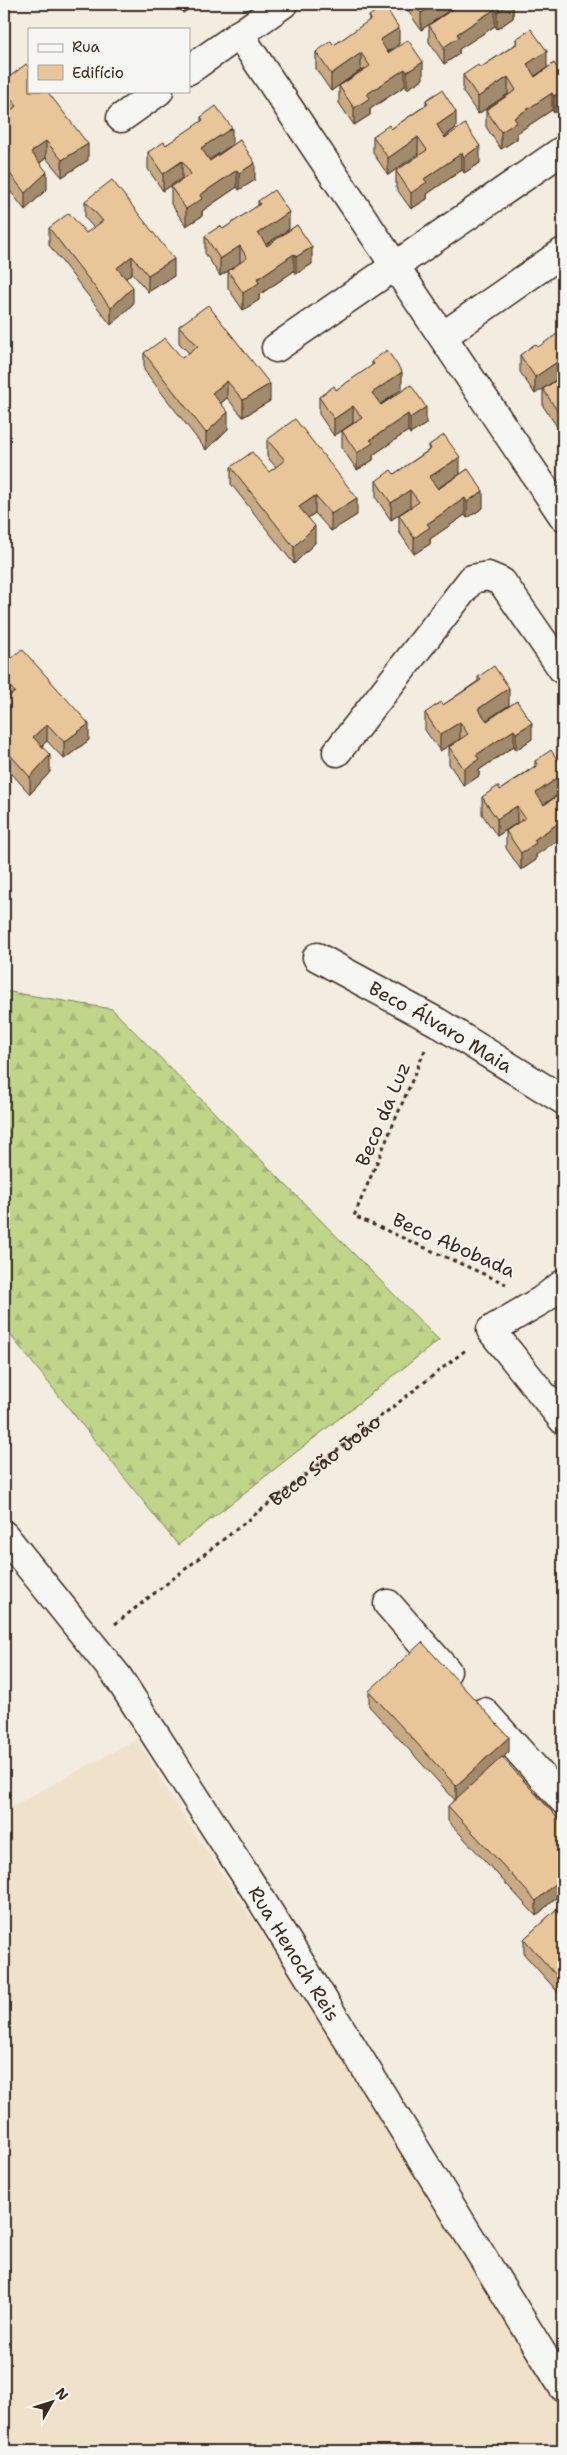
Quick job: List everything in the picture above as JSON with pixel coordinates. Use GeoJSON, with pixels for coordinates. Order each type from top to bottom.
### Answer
{"type":"FeatureCollection","features":[{"type":"Feature","properties":{"kind":"street"},"geometry":{"type":"LineString","coordinates":[[190,69],[283,4]]}},
{"type":"Feature","properties":{"kind":"street"},"geometry":{"type":"LineString","coordinates":[[239,34],[563,516]]}},
{"type":"Feature","properties":{"kind":"street"},"geometry":{"type":"LineString","coordinates":[[121,118],[158,92]]}},
{"type":"Feature","properties":{"kind":"street"},"geometry":{"type":"LineString","coordinates":[[276,348],[563,150]]}},
{"type":"Feature","properties":{"kind":"street"},"geometry":{"type":"LineString","coordinates":[[442,336],[563,252]]}},
{"type":"Feature","properties":{"kind":"street"},"geometry":{"type":"LineString","coordinates":[[337,752],[472,579],[488,576],[502,582],[563,670]]}},
{"type":"Feature","properties":{"kind":"street","name":"Beco Álvaro Maia"},"geometry":{"type":"LineString","coordinates":[[317,957],[437,1022],[563,1100]]}},
{"type":"Feature","properties":{"kind":"street"},"geometry":{"type":"LineString","coordinates":[[563,1284],[542,1300],[491,1330],[563,1420]]}},
{"type":"Feature","properties":{"kind":"street","name":"Rua Henoch Reis"},"geometry":{"type":"LineString","coordinates":[[4,1535],[118,1677],[252,1885],[563,2387]]}},
{"type":"Feature","properties":{"kind":"street"},"geometry":{"type":"LineString","coordinates":[[388,1604],[563,1800]]}},
{"type":"Feature","properties":{"kind":"path","name":"Beco da Luz"},"geometry":{"type":"LineString","coordinates":[[354,1216],[437,1022]]}},
{"type":"Feature","properties":{"kind":"path","name":"Beco Abobada"},"geometry":{"type":"LineString","coordinates":[[354,1216],[542,1300]]}},
{"type":"Feature","properties":{"kind":"path","name":"Beco São João"},"geometry":{"type":"LineString","coordinates":[[90,1643],[491,1330]]}},
{"type":"Feature","properties":{"kind":"shaded area"},"geometry":{"type":"Polygon","coordinates":[[[137,1739],[172,1799],[308,2001],[563,2415],[563,2451],[4,2451],[4,1811],[137,1739]]]}},
{"type":"Feature","properties":{"kind":"green space"},"geometry":{"type":"Polygon","coordinates":[[[4,991],[112,1009],[439,1340],[178,1545],[4,1327],[4,991]]]}},
{"type":"Feature","properties":{"kind":"building"},"geometry":{"type":"Polygon","coordinates":[[[414,4],[435,4],[421,13],[414,4]]]}},
{"type":"Feature","properties":{"kind":"building"},"geometry":{"type":"Polygon","coordinates":[[[459,4],[509,4],[497,12],[495,9],[457,34],[459,37],[444,47],[429,25],[459,4]]]}},
{"type":"Feature","properties":{"kind":"building"},"geometry":{"type":"Polygon","coordinates":[[[384,5],[399,28],[380,40],[388,53],[408,40],[423,62],[407,72],[405,69],[367,94],[370,98],[354,108],[339,86],[370,66],[361,53],[331,74],[316,52],[331,41],[334,45],[371,19],[369,16],[384,5]]]}},
{"type":"Feature","properties":{"kind":"building"},"geometry":{"type":"Polygon","coordinates":[[[531,29],[547,51],[527,64],[535,77],[554,63],[563,77],[563,90],[554,96],[552,93],[514,118],[517,122],[501,132],[486,110],[516,90],[508,77],[478,97],[463,75],[478,65],[480,68],[518,43],[516,39],[531,29]]]}},
{"type":"Feature","properties":{"kind":"building"},"geometry":{"type":"Polygon","coordinates":[[[26,64],[28,67],[28,92],[48,92],[88,144],[62,160],[46,141],[31,152],[47,172],[25,193],[4,166],[4,115],[17,106],[4,91],[4,81],[26,64]]]}},
{"type":"Feature","properties":{"kind":"building"},"geometry":{"type":"Polygon","coordinates":[[[442,90],[456,112],[437,125],[445,138],[465,124],[480,146],[464,157],[462,153],[424,179],[427,182],[411,193],[396,171],[427,150],[418,137],[388,158],[373,136],[389,125],[391,129],[428,104],[426,100],[442,90]]]}},
{"type":"Feature","properties":{"kind":"building"},"geometry":{"type":"Polygon","coordinates":[[[216,106],[232,128],[201,148],[210,161],[240,140],[255,163],[239,173],[237,170],[200,195],[202,199],[186,209],[171,187],[191,174],[182,161],[163,174],[148,152],[164,142],[166,145],[203,120],[201,117],[216,106]]]}},
{"type":"Feature","properties":{"kind":"building"},"geometry":{"type":"Polygon","coordinates":[[[112,180],[174,259],[148,275],[132,256],[117,268],[133,287],[111,308],[49,228],[69,213],[86,233],[103,221],[85,201],[112,180]]]}},
{"type":"Feature","properties":{"kind":"building"},"geometry":{"type":"Polygon","coordinates":[[[274,190],[289,212],[258,233],[267,246],[297,225],[312,247],[296,257],[294,254],[257,279],[259,283],[243,293],[228,271],[247,258],[240,246],[220,259],[205,236],[220,226],[223,229],[260,204],[258,201],[274,190]]]}},
{"type":"Feature","properties":{"kind":"building"},"geometry":{"type":"Polygon","coordinates":[[[208,305],[270,384],[243,400],[227,381],[212,393],[228,412],[206,433],[144,353],[165,338],[182,358],[198,346],[179,326],[208,305]]]}},
{"type":"Feature","properties":{"kind":"building"},"geometry":{"type":"Polygon","coordinates":[[[563,330],[563,358],[535,377],[520,355],[535,344],[538,347],[563,330]]]}},
{"type":"Feature","properties":{"kind":"building"},"geometry":{"type":"Polygon","coordinates":[[[387,350],[402,372],[372,393],[381,405],[411,385],[426,407],[410,418],[408,414],[370,440],[373,443],[357,453],[342,431],[362,418],[353,406],[334,419],[319,397],[334,386],[336,390],[374,364],[372,361],[387,350]]]}},
{"type":"Feature","properties":{"kind":"building"},"geometry":{"type":"Polygon","coordinates":[[[563,376],[563,408],[558,412],[543,389],[563,376]]]}},
{"type":"Feature","properties":{"kind":"building"},"geometry":{"type":"Polygon","coordinates":[[[295,419],[357,498],[331,514],[315,496],[299,507],[315,526],[294,547],[231,467],[252,452],[269,472],[285,460],[267,440],[295,419]]]}},
{"type":"Feature","properties":{"kind":"building"},"geometry":{"type":"Polygon","coordinates":[[[444,435],[460,457],[429,477],[438,489],[468,469],[483,491],[467,502],[465,498],[427,524],[430,527],[414,538],[399,515],[419,502],[410,490],[391,503],[376,481],[391,470],[394,474],[431,449],[429,445],[444,435]]]}},
{"type":"Feature","properties":{"kind":"building"},"geometry":{"type":"Polygon","coordinates":[[[22,649],[89,724],[64,742],[47,724],[33,737],[50,755],[30,777],[4,748],[4,700],[15,692],[4,680],[4,665],[22,649]]]}},
{"type":"Feature","properties":{"kind":"building"},"geometry":{"type":"Polygon","coordinates":[[[494,666],[509,688],[478,709],[487,721],[517,701],[532,723],[516,733],[514,730],[476,755],[479,759],[464,769],[449,747],[468,734],[460,722],[440,735],[425,713],[441,702],[443,705],[481,680],[478,677],[494,666]]]}},
{"type":"Feature","properties":{"kind":"building"},"geometry":{"type":"Polygon","coordinates":[[[551,750],[563,769],[563,774],[536,793],[544,805],[563,792],[563,820],[534,840],[536,843],[521,853],[506,831],[525,818],[517,806],[497,819],[482,797],[498,786],[500,790],[538,765],[535,761],[551,750]]]}},
{"type":"Feature","properties":{"kind":"building"},"geometry":{"type":"Polygon","coordinates":[[[422,1642],[509,1737],[456,1786],[369,1691],[422,1642]]]}},
{"type":"Feature","properties":{"kind":"building"},"geometry":{"type":"Polygon","coordinates":[[[502,1757],[563,1824],[563,1876],[536,1901],[448,1806],[502,1757]]]}},
{"type":"Feature","properties":{"kind":"building"},"geometry":{"type":"Polygon","coordinates":[[[563,1903],[563,1983],[524,1939],[563,1903]]]}}]}
